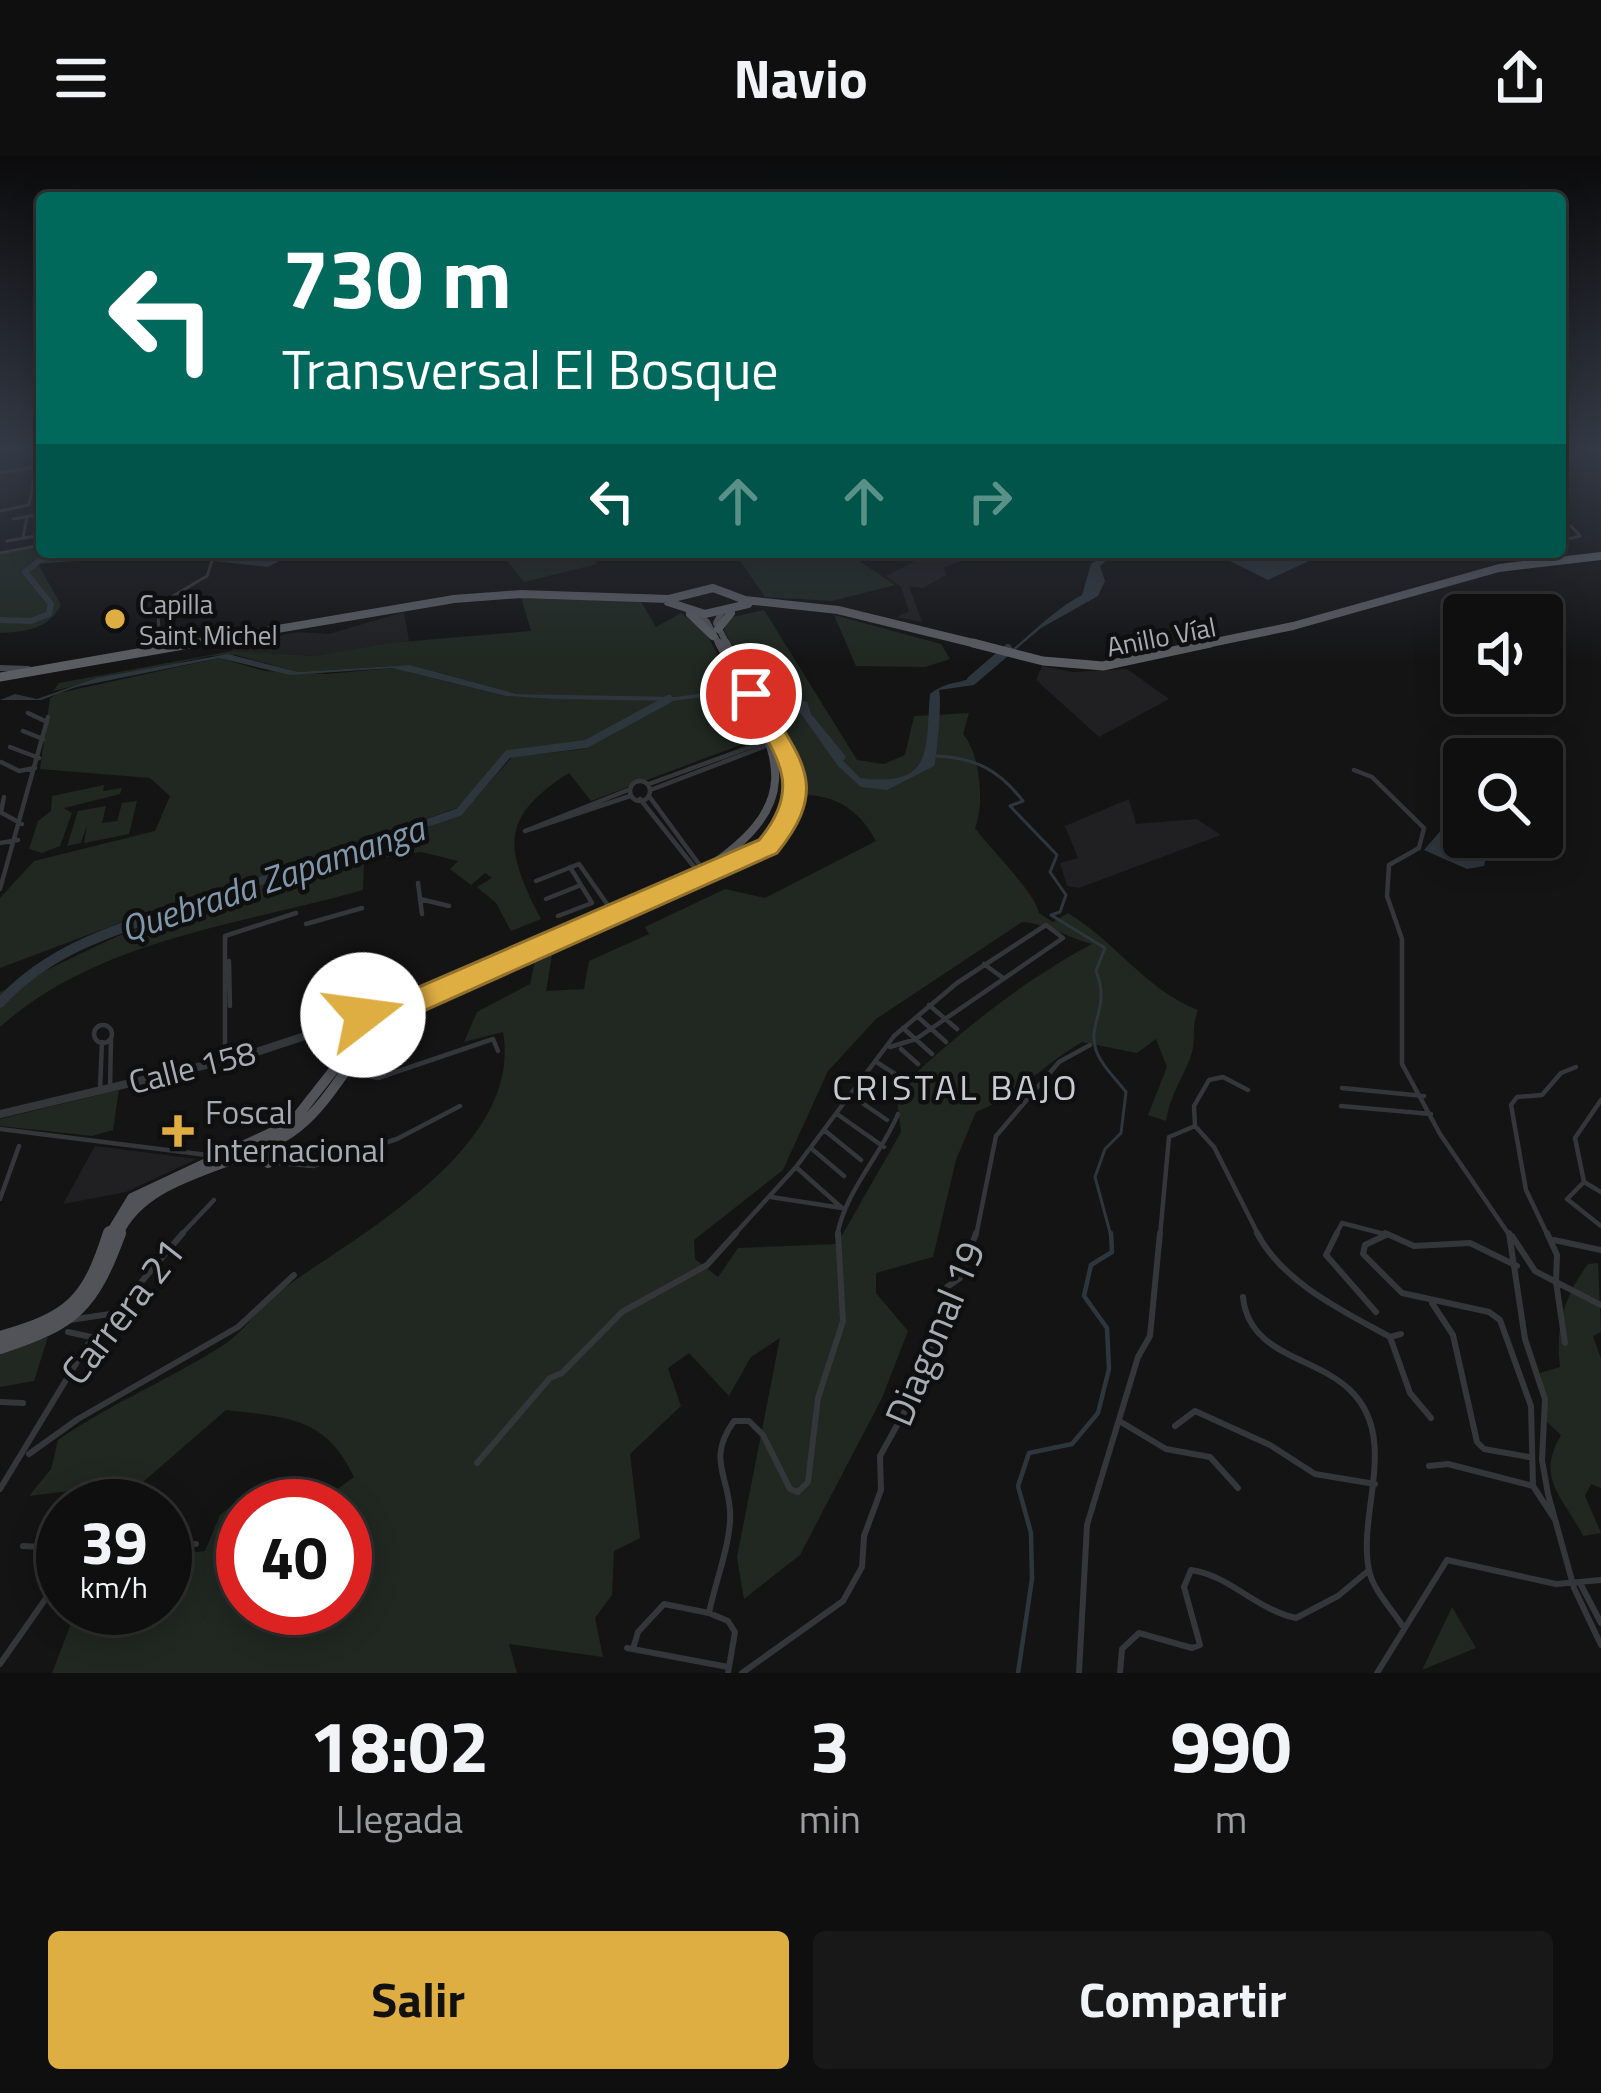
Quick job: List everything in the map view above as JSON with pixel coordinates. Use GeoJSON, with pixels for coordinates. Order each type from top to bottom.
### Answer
{"type":"FeatureCollection","features":[{"type":"Feature","properties":{"kind":"highway","name":"Anillo Víal"},"geometry":{"type":"LineString","coordinates":[[1018,658],[1078,666],[1127,663],[1293,626],[1478,572],[1601,558]]}},
{"type":"Feature","properties":{"kind":"highway","name":"Anillo Víal"},"geometry":{"type":"LineString","coordinates":[[689,594],[713,588],[838,610],[1076,670],[1135,667],[1344,617],[1500,572],[1601,558]]}},
{"type":"Feature","properties":{"kind":"highway"},"geometry":{"type":"LineString","coordinates":[[689,594],[690,610],[628,600],[459,602],[3,674],[159,643],[467,598],[669,599],[689,594]]}},
{"type":"Feature","properties":{"kind":"highway"},"geometry":{"type":"LineString","coordinates":[[725,609],[732,601],[729,594]]}},
{"type":"Feature","properties":{"kind":"highway"},"geometry":{"type":"LineString","coordinates":[[628,600],[688,613],[716,633],[724,617],[740,609],[787,607]]}},
{"type":"Feature","properties":{"kind":"highway","name":"Anillo Víal"},"geometry":{"type":"LineString","coordinates":[[690,610],[787,607],[842,614],[996,652]]}},
{"type":"Feature","properties":{"kind":"main road"},"geometry":{"type":"LineString","coordinates":[[716,633],[715,618],[725,609]]}},
{"type":"Feature","properties":{"kind":"main road"},"geometry":{"type":"LineString","coordinates":[[0,1342],[54,1321],[81,1300],[99,1271],[112,1226],[132,1198],[269,1142],[304,1121],[380,1018],[702,872],[735,853],[761,826],[773,808],[779,776],[770,742],[716,633],[690,610]]}},
{"type":"Feature","properties":{"kind":"main road"},"geometry":{"type":"LineString","coordinates":[[0,1342],[69,1326],[94,1308],[132,1208],[292,1123],[380,1018],[744,860],[784,830],[794,812],[794,771],[745,690]]}},
{"type":"Feature","properties":{"kind":"main road"},"geometry":{"type":"LineString","coordinates":[[773,808],[780,817],[794,812]]}},
{"type":"Feature","properties":{"kind":"main road"},"geometry":{"type":"LineString","coordinates":[[761,826],[774,823],[784,830]]}},
{"type":"Feature","properties":{"kind":"main road"},"geometry":{"type":"LineString","coordinates":[[359,1016],[364,1032]]}},
{"type":"Feature","properties":{"kind":"main road"},"geometry":{"type":"LineString","coordinates":[[268,1162],[269,1142]]}},
{"type":"Feature","properties":{"kind":"street"},"geometry":{"type":"LineString","coordinates":[[23,538],[26,521]]}},
{"type":"Feature","properties":{"kind":"street"},"geometry":{"type":"LineString","coordinates":[[1566,541],[1580,536],[1571,526]]}},
{"type":"Feature","properties":{"kind":"street"},"geometry":{"type":"LineString","coordinates":[[7,541],[36,536]]}},
{"type":"Feature","properties":{"kind":"street"},"geometry":{"type":"LineString","coordinates":[[0,553],[36,546]]}},
{"type":"Feature","properties":{"kind":"street"},"geometry":{"type":"LineString","coordinates":[[1566,549],[1575,559]]}},
{"type":"Feature","properties":{"kind":"street"},"geometry":{"type":"LineString","coordinates":[[159,643],[158,613],[173,596],[207,576],[213,558]]}},
{"type":"Feature","properties":{"kind":"street"},"geometry":{"type":"LineString","coordinates":[[0,889],[22,824],[47,720],[28,713]]}},
{"type":"Feature","properties":{"kind":"street"},"geometry":{"type":"LineString","coordinates":[[23,731],[43,739]]}},
{"type":"Feature","properties":{"kind":"street"},"geometry":{"type":"LineString","coordinates":[[702,872],[640,799],[629,793],[525,831],[629,793],[638,783],[651,786],[770,742]]}},
{"type":"Feature","properties":{"kind":"street"},"geometry":{"type":"LineString","coordinates":[[10,747],[39,758]]}},
{"type":"Feature","properties":{"kind":"street"},"geometry":{"type":"LineString","coordinates":[[2,762],[19,771],[37,769]]}},
{"type":"Feature","properties":{"kind":"street"},"geometry":{"type":"LineString","coordinates":[[1354,770],[1372,777],[1422,823],[1419,848],[1389,866],[1385,879],[1402,939],[1400,1056],[1431,1114],[1535,1271],[1601,1305]]}},
{"type":"Feature","properties":{"kind":"street"},"geometry":{"type":"LineString","coordinates":[[651,786],[649,796],[702,872]]}},
{"type":"Feature","properties":{"kind":"street"},"geometry":{"type":"LineString","coordinates":[[640,799],[649,796]]}},
{"type":"Feature","properties":{"kind":"street"},"geometry":{"type":"LineString","coordinates":[[4,797],[0,812],[22,824]]}},
{"type":"Feature","properties":{"kind":"street"},"geometry":{"type":"LineString","coordinates":[[0,844],[17,840]]}},
{"type":"Feature","properties":{"kind":"street"},"geometry":{"type":"LineString","coordinates":[[536,880],[579,864],[612,911]]}},
{"type":"Feature","properties":{"kind":"street"},"geometry":{"type":"LineString","coordinates":[[558,916],[592,903],[570,867]]}},
{"type":"Feature","properties":{"kind":"street"},"geometry":{"type":"LineString","coordinates":[[418,883],[422,914]]}},
{"type":"Feature","properties":{"kind":"street"},"geometry":{"type":"LineString","coordinates":[[546,899],[581,885]]}},
{"type":"Feature","properties":{"kind":"street"},"geometry":{"type":"LineString","coordinates":[[420,899],[449,907]]}},
{"type":"Feature","properties":{"kind":"street"},"geometry":{"type":"LineString","coordinates":[[306,924],[362,908]]}},
{"type":"Feature","properties":{"kind":"street"},"geometry":{"type":"LineString","coordinates":[[230,1006],[229,932],[296,913]]}},
{"type":"Feature","properties":{"kind":"street"},"geometry":{"type":"LineString","coordinates":[[478,1463],[550,1378],[562,1373],[607,1325],[669,1282],[707,1265],[796,1167],[903,1028],[984,964],[1046,926],[1063,938],[916,1039],[894,1045]]}},
{"type":"Feature","properties":{"kind":"street"},"geometry":{"type":"LineString","coordinates":[[380,957],[380,1018]]}},
{"type":"Feature","properties":{"kind":"street"},"geometry":{"type":"LineString","coordinates":[[225,1060],[229,958]]}},
{"type":"Feature","properties":{"kind":"street"},"geometry":{"type":"LineString","coordinates":[[984,964],[1003,978]]}},
{"type":"Feature","properties":{"kind":"street"},"geometry":{"type":"LineString","coordinates":[[929,1005],[957,1029]]}},
{"type":"Feature","properties":{"kind":"street","name":"Calle 158"},"geometry":{"type":"LineString","coordinates":[[0,1114],[225,1060],[359,1016],[380,1018]]}},
{"type":"Feature","properties":{"kind":"street"},"geometry":{"type":"LineString","coordinates":[[918,1017],[946,1042]]}},
{"type":"Feature","properties":{"kind":"street"},"geometry":{"type":"LineString","coordinates":[[105,1089],[111,1037],[112,1028],[98,1029],[92,1039],[101,1042],[111,1037]]}},
{"type":"Feature","properties":{"kind":"street"},"geometry":{"type":"LineString","coordinates":[[903,1028],[932,1054]]}},
{"type":"Feature","properties":{"kind":"street"},"geometry":{"type":"LineString","coordinates":[[345,1070],[378,1078],[493,1039],[498,1051]]}},
{"type":"Feature","properties":{"kind":"street"},"geometry":{"type":"LineString","coordinates":[[101,1042],[105,1089]]}},
{"type":"Feature","properties":{"kind":"street"},"geometry":{"type":"LineString","coordinates":[[894,1045],[918,1064]]}},
{"type":"Feature","properties":{"kind":"street","name":"Diagonal 19"},"geometry":{"type":"LineString","coordinates":[[742,1673],[843,1601],[862,1567],[864,1536],[881,1490],[880,1456],[922,1381],[947,1286],[960,1278],[973,1249],[996,1136],[1059,1062],[1090,1045]]}},
{"type":"Feature","properties":{"kind":"street"},"geometry":{"type":"LineString","coordinates":[[878,1063],[904,1080]]}},
{"type":"Feature","properties":{"kind":"street"},"geometry":{"type":"LineString","coordinates":[[1565,1343],[1551,1240],[1526,1190],[1510,1105],[1517,1097],[1542,1095],[1561,1073],[1576,1067]]}},
{"type":"Feature","properties":{"kind":"street"},"geometry":{"type":"LineString","coordinates":[[866,1077],[887,1091]]}},
{"type":"Feature","properties":{"kind":"street"},"geometry":{"type":"LineString","coordinates":[[1248,1090],[1223,1077],[1209,1080],[1194,1106],[1195,1126],[1214,1148],[1257,1235],[1279,1265],[1360,1325],[1390,1337],[1401,1334]]}},
{"type":"Feature","properties":{"kind":"street"},"geometry":{"type":"LineString","coordinates":[[1342,1088],[1424,1096]]}},
{"type":"Feature","properties":{"kind":"street"},"geometry":{"type":"LineString","coordinates":[[851,1096],[886,1120]]}},
{"type":"Feature","properties":{"kind":"street"},"geometry":{"type":"LineString","coordinates":[[1601,1100],[1576,1132],[1584,1181],[1601,1192]]}},
{"type":"Feature","properties":{"kind":"street"},"geometry":{"type":"LineString","coordinates":[[0,1129],[313,1166],[397,1138],[460,1106]]}},
{"type":"Feature","properties":{"kind":"street"},"geometry":{"type":"LineString","coordinates":[[1341,1106],[1431,1114]]}},
{"type":"Feature","properties":{"kind":"street"},"geometry":{"type":"LineString","coordinates":[[837,1114],[884,1147]]}},
{"type":"Feature","properties":{"kind":"street"},"geometry":{"type":"LineString","coordinates":[[709,1613],[730,1511],[718,1478],[730,1424],[746,1420],[759,1428],[790,1489],[805,1487],[814,1463],[818,1398],[843,1321],[837,1238],[842,1208],[884,1147],[898,1114]]}},
{"type":"Feature","properties":{"kind":"street"},"geometry":{"type":"LineString","coordinates":[[1078,1673],[1087,1525],[1138,1357],[1150,1336],[1169,1137],[1175,1130],[1195,1126]]}},
{"type":"Feature","properties":{"kind":"street"},"geometry":{"type":"LineString","coordinates":[[823,1129],[862,1160]]}},
{"type":"Feature","properties":{"kind":"street"},"geometry":{"type":"LineString","coordinates":[[0,1199],[19,1146]]}},
{"type":"Feature","properties":{"kind":"street"},"geometry":{"type":"LineString","coordinates":[[810,1147],[844,1177]]}},
{"type":"Feature","properties":{"kind":"street"},"geometry":{"type":"LineString","coordinates":[[796,1167],[842,1208]]}},
{"type":"Feature","properties":{"kind":"street"},"geometry":{"type":"LineString","coordinates":[[1584,1181],[1567,1199],[1601,1226]]}},
{"type":"Feature","properties":{"kind":"street"},"geometry":{"type":"LineString","coordinates":[[769,1197],[842,1208]]}},
{"type":"Feature","properties":{"kind":"street","name":"Carrera 21"},"geometry":{"type":"LineString","coordinates":[[0,1489],[29,1454],[58,1389],[116,1313],[214,1200]]}},
{"type":"Feature","properties":{"kind":"street"},"geometry":{"type":"LineString","coordinates":[[1376,1312],[1326,1255],[1342,1223],[1414,1246],[1470,1243],[1517,1266]]}},
{"type":"Feature","properties":{"kind":"street"},"geometry":{"type":"LineString","coordinates":[[1509,1232],[1525,1339],[1545,1399],[1542,1460],[1554,1517],[1601,1645]]}},
{"type":"Feature","properties":{"kind":"street"},"geometry":{"type":"LineString","coordinates":[[1386,1235],[1365,1245],[1364,1256],[1402,1293],[1490,1312],[1508,1332],[1532,1406],[1529,1457],[1533,1486],[1554,1517]]}},
{"type":"Feature","properties":{"kind":"street"},"geometry":{"type":"LineString","coordinates":[[1551,1240],[1601,1250]]}},
{"type":"Feature","properties":{"kind":"street"},"geometry":{"type":"LineString","coordinates":[[29,1454],[78,1418],[238,1327],[294,1275]]}},
{"type":"Feature","properties":{"kind":"street"},"geometry":{"type":"LineString","coordinates":[[1243,1298],[1253,1330],[1354,1394],[1373,1435],[1376,1484],[1368,1571],[1402,1624]]}},
{"type":"Feature","properties":{"kind":"street"},"geometry":{"type":"LineString","coordinates":[[1430,1300],[1453,1335],[1477,1442],[1484,1449],[1529,1457]]}},
{"type":"Feature","properties":{"kind":"street"},"geometry":{"type":"LineString","coordinates":[[94,1308],[116,1313]]}},
{"type":"Feature","properties":{"kind":"street"},"geometry":{"type":"LineString","coordinates":[[69,1326],[96,1338]]}},
{"type":"Feature","properties":{"kind":"street"},"geometry":{"type":"LineString","coordinates":[[1390,1337],[1410,1393],[1431,1418]]}},
{"type":"Feature","properties":{"kind":"street"},"geometry":{"type":"LineString","coordinates":[[0,1402],[23,1403]]}},
{"type":"Feature","properties":{"kind":"street"},"geometry":{"type":"LineString","coordinates":[[1175,1426],[1195,1411],[1316,1474],[1376,1484]]}},
{"type":"Feature","properties":{"kind":"street"},"geometry":{"type":"LineString","coordinates":[[1121,1422],[1166,1449],[1210,1456],[1238,1488]]}},
{"type":"Feature","properties":{"kind":"street"},"geometry":{"type":"LineString","coordinates":[[1429,1466],[1448,1464],[1533,1486]]}},
{"type":"Feature","properties":{"kind":"street"},"geometry":{"type":"LineString","coordinates":[[192,1544],[196,1544]]}},
{"type":"Feature","properties":{"kind":"street"},"geometry":{"type":"LineString","coordinates":[[23,1546],[36,1547]]}},
{"type":"Feature","properties":{"kind":"street"},"geometry":{"type":"LineString","coordinates":[[1377,1673],[1402,1624],[1442,1564],[1454,1558],[1576,1584],[1601,1580]]}},
{"type":"Feature","properties":{"kind":"street"},"geometry":{"type":"LineString","coordinates":[[1120,1673],[1122,1649],[1139,1633],[1192,1648],[1200,1645],[1184,1587],[1191,1570],[1206,1570],[1254,1606],[1295,1618],[1337,1596],[1368,1571]]}},
{"type":"Feature","properties":{"kind":"street"},"geometry":{"type":"LineString","coordinates":[[1576,1584],[1601,1623]]}},
{"type":"Feature","properties":{"kind":"street"},"geometry":{"type":"LineString","coordinates":[[664,1604],[709,1613],[728,1621],[736,1632],[728,1670],[630,1648],[664,1604]]}},
{"type":"Feature","properties":{"kind":"street"},"geometry":{"type":"LineString","coordinates":[[0,1664],[36,1613]]}},
{"type":"Feature","properties":{"kind":"shaded area"},"geometry":{"type":"Polygon","coordinates":[[[36,548],[36,558],[93,558],[38,564],[61,605],[43,624],[0,633],[0,554],[36,548]]]}},
{"type":"Feature","properties":{"kind":"shaded area"},"geometry":{"type":"Polygon","coordinates":[[[505,558],[592,558],[598,564],[524,582],[505,558]]]}},
{"type":"Feature","properties":{"kind":"shaded area"},"geometry":{"type":"Polygon","coordinates":[[[738,558],[855,558],[895,585],[832,601],[765,597],[738,558]]]}},
{"type":"Feature","properties":{"kind":"shaded area"},"geometry":{"type":"Polygon","coordinates":[[[920,558],[971,558],[944,567],[946,575],[923,588],[909,586],[922,622],[897,617],[909,611],[901,587],[886,576],[920,558]]]}},
{"type":"Feature","properties":{"kind":"shaded area"},"geometry":{"type":"Polygon","coordinates":[[[1110,558],[1100,566],[1105,581],[1098,596],[1041,628],[974,685],[939,690],[934,766],[887,790],[861,787],[838,766],[802,715],[783,700],[756,690],[672,701],[556,699],[506,696],[392,668],[290,675],[219,658],[76,687],[41,700],[0,700],[15,694],[37,699],[97,678],[228,654],[298,672],[410,665],[517,694],[676,697],[753,686],[807,702],[818,735],[860,778],[902,777],[922,760],[930,694],[988,668],[1082,595],[1091,564],[1110,558]]]}},
{"type":"Feature","properties":{"kind":"shaded area"},"geometry":{"type":"Polygon","coordinates":[[[1224,558],[1309,561],[1268,580],[1224,558]]]}},
{"type":"Feature","properties":{"kind":"shaded area"},"geometry":{"type":"Polygon","coordinates":[[[521,597],[640,600],[656,627],[681,613],[707,634],[759,738],[591,801],[569,773],[546,789],[519,821],[515,837],[520,873],[541,919],[511,931],[496,903],[477,887],[492,878],[485,873],[471,885],[450,869],[458,861],[421,852],[364,860],[363,890],[125,954],[39,997],[0,1027],[0,992],[118,936],[333,857],[412,835],[464,811],[512,757],[584,749],[628,723],[586,742],[505,754],[457,808],[268,875],[189,897],[0,968],[0,898],[34,861],[155,831],[170,796],[150,778],[40,769],[50,698],[59,693],[219,658],[265,671],[327,674],[392,668],[506,696],[675,698],[517,694],[410,665],[298,672],[236,655],[209,656],[53,691],[59,683],[232,651],[315,656],[389,643],[531,631],[521,597]]]}},
{"type":"Feature","properties":{"kind":"shaded area"},"geometry":{"type":"Polygon","coordinates":[[[764,610],[857,760],[884,764],[905,755],[914,716],[969,713],[963,734],[979,780],[975,828],[1021,882],[1039,913],[1053,922],[1068,913],[1162,990],[1198,1010],[1191,1056],[1166,1121],[1148,1115],[1167,1067],[1156,1039],[1137,1053],[1082,1042],[976,1112],[956,1160],[933,1257],[876,1273],[876,1293],[908,1331],[882,1398],[800,1555],[744,1599],[737,1557],[780,1338],[751,1357],[729,1396],[689,1353],[668,1368],[681,1406],[630,1454],[640,1538],[614,1551],[612,1595],[595,1618],[603,1657],[509,1644],[517,1673],[52,1673],[67,1635],[192,1635],[192,1553],[205,1551],[216,1525],[216,1635],[372,1635],[372,1479],[351,1479],[343,1457],[330,1442],[302,1423],[226,1410],[146,1479],[43,1479],[51,1469],[58,1440],[225,1344],[276,1294],[394,1212],[464,1148],[488,1112],[503,1073],[503,1032],[464,1042],[477,1012],[530,984],[536,956],[553,949],[546,991],[584,989],[589,961],[649,934],[645,927],[725,889],[765,898],[876,841],[848,808],[808,795],[799,765],[724,630],[728,618],[764,610]],[[1022,922],[876,1019],[828,1071],[783,1170],[694,1240],[695,1259],[718,1277],[738,1248],[837,1244],[901,1132],[896,1091],[990,1011],[1092,944],[1022,922]]]}},
{"type":"Feature","properties":{"kind":"shaded area"},"geometry":{"type":"Polygon","coordinates":[[[404,612],[409,641],[316,656],[232,651],[236,643],[300,632],[329,634],[404,612]]]}},
{"type":"Feature","properties":{"kind":"shaded area"},"geometry":{"type":"Polygon","coordinates":[[[834,615],[941,644],[950,659],[925,667],[856,666],[834,615]]]}},
{"type":"Feature","properties":{"kind":"shaded area"},"geometry":{"type":"Polygon","coordinates":[[[1042,666],[1073,672],[1127,669],[1169,699],[1099,737],[1036,680],[1042,666]]]}},
{"type":"Feature","properties":{"kind":"shaded area"},"geometry":{"type":"Polygon","coordinates":[[[104,785],[103,791],[122,788],[120,794],[64,808],[72,813],[60,846],[42,853],[29,849],[38,821],[51,811],[52,796],[104,785]]]}},
{"type":"Feature","properties":{"kind":"shaded area"},"geometry":{"type":"Polygon","coordinates":[[[1129,799],[1136,824],[1197,819],[1221,835],[1079,888],[1067,886],[1060,863],[1078,858],[1065,826],[1129,799]]]}},
{"type":"Feature","properties":{"kind":"shaded area"},"geometry":{"type":"Polygon","coordinates":[[[137,801],[129,834],[84,843],[87,825],[81,843],[67,846],[78,811],[106,806],[102,823],[117,821],[122,803],[137,801]]]}},
{"type":"Feature","properties":{"kind":"shaded area"},"geometry":{"type":"Polygon","coordinates":[[[1443,828],[1443,858],[1486,858],[1484,866],[1467,869],[1424,850],[1443,828]]]}},
{"type":"Feature","properties":{"kind":"shaded area"},"geometry":{"type":"Polygon","coordinates":[[[119,1090],[113,1130],[92,1136],[0,1126],[0,1119],[119,1090]]]}},
{"type":"Feature","properties":{"kind":"shaded area"},"geometry":{"type":"Polygon","coordinates":[[[95,1146],[197,1159],[126,1192],[63,1204],[95,1146]]]}},
{"type":"Feature","properties":{"kind":"shaded area"},"geometry":{"type":"Polygon","coordinates":[[[1598,1263],[1601,1332],[1593,1336],[1601,1359],[1601,1488],[1591,1484],[1585,1496],[1601,1533],[1583,1536],[1551,1476],[1561,1435],[1547,1422],[1540,1373],[1560,1367],[1560,1326],[1567,1300],[1588,1264],[1598,1263]]]}},
{"type":"Feature","properties":{"kind":"shaded area"},"geometry":{"type":"Polygon","coordinates":[[[48,1337],[34,1381],[0,1387],[0,1353],[48,1337]]]}},
{"type":"Feature","properties":{"kind":"shaded area"},"geometry":{"type":"Polygon","coordinates":[[[1452,1607],[1476,1648],[1422,1670],[1452,1607]]]}},
{"type":"Feature","properties":{"kind":"waterway"},"geometry":{"type":"LineString","coordinates":[[0,620],[31,621],[49,614],[51,604],[25,572],[40,560],[77,558]]}},
{"type":"Feature","properties":{"kind":"waterway"},"geometry":{"type":"LineString","coordinates":[[215,558],[268,564],[278,558]]}},
{"type":"Feature","properties":{"kind":"waterway"},"geometry":{"type":"LineString","coordinates":[[971,680],[1008,648]]}},
{"type":"Feature","properties":{"kind":"waterway","name":"Quebrada Zapamanga"},"geometry":{"type":"LineString","coordinates":[[200,902],[459,812],[508,754],[586,744],[669,699]]}},
{"type":"Feature","properties":{"kind":"waterway"},"geometry":{"type":"LineString","coordinates":[[810,719],[841,757]]}},
{"type":"Feature","properties":{"kind":"waterway"},"geometry":{"type":"LineString","coordinates":[[937,756],[986,768],[1014,790],[1023,801],[1010,806],[1057,855],[1050,872],[1066,895],[1060,912],[1051,915],[1105,948],[1096,971],[1101,995],[1094,1040],[1101,1061],[1126,1092],[1121,1133],[1105,1149],[1095,1177],[1111,1236]]}},
{"type":"Feature","properties":{"kind":"waterway","name":"Quebrada Zapamanga"},"geometry":{"type":"LineString","coordinates":[[0,1003],[70,950],[208,899]]}},
{"type":"Feature","properties":{"kind":"waterway"},"geometry":{"type":"LineString","coordinates":[[1018,1673],[1032,1579],[1031,1533],[1018,1486],[1029,1453],[1072,1444],[1098,1413],[1109,1369],[1107,1328],[1084,1296],[1091,1265],[1112,1252],[1111,1233]]}},
{"type":"Feature","properties":{"kind":"place","name":"Capilla Saint Michel"},"geometry":{"type":"Point","coordinates":[115,619]}},
{"type":"Feature","properties":{"kind":"place","name":"Foscal Internacional"},"geometry":{"type":"Point","coordinates":[178,1131]}},
{"type":"Feature","properties":{"kind":"district","name":"CRISTAL BAJO"},"geometry":{"type":"Point","coordinates":[956,1086]}},
{"type":"Feature","properties":{"kind":"route"},"geometry":{"type":"LineString","coordinates":[[363,1015],[410,1004],[768,846],[792,818],[799,789],[794,771],[751,694]]}}]}
